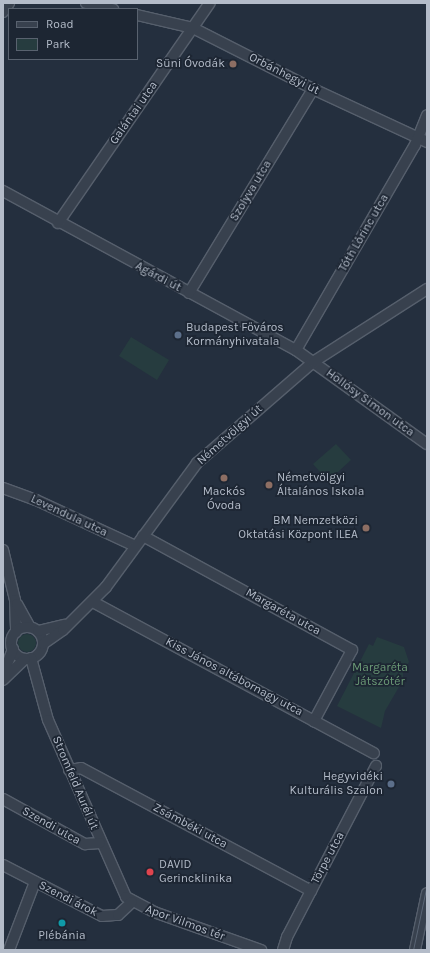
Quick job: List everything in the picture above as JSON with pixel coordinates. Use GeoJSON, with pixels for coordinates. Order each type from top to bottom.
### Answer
{"type":"FeatureCollection","features":[{"type":"Feature","properties":{"kind":"street"},"geometry":{"type":"LineString","coordinates":[[3,12],[9,3]]}},
{"type":"Feature","properties":{"kind":"street"},"geometry":{"type":"LineString","coordinates":[[86,3],[108,8]]}},
{"type":"Feature","properties":{"kind":"street","name":"Galántai utca"},"geometry":{"type":"LineString","coordinates":[[58,223],[210,3]]}},
{"type":"Feature","properties":{"kind":"street","name":"Orbánhegyi út"},"geometry":{"type":"LineString","coordinates":[[138,15],[193,28],[313,89],[422,140]]}},
{"type":"Feature","properties":{"kind":"street","name":"Szolyva utca"},"geometry":{"type":"LineString","coordinates":[[189,293],[313,89]]}},
{"type":"Feature","properties":{"kind":"street","name":"Tóth Lőrinc utca"},"geometry":{"type":"LineString","coordinates":[[296,350],[422,140],[427,115]]}},
{"type":"Feature","properties":{"kind":"street","name":"Agárdi út"},"geometry":{"type":"LineString","coordinates":[[3,191],[58,223],[296,350],[313,362]]}},
{"type":"Feature","properties":{"kind":"street","name":"Németvölgyi út"},"geometry":{"type":"LineString","coordinates":[[43,644],[72,622],[93,602],[197,463],[313,362],[427,289]]}},
{"type":"Feature","properties":{"kind":"street","name":"Hollósy Simon utca"},"geometry":{"type":"LineString","coordinates":[[313,362],[427,444]]}},
{"type":"Feature","properties":{"kind":"street","name":"Levendula utca"},"geometry":{"type":"LineString","coordinates":[[3,488],[36,500],[135,546]]}},
{"type":"Feature","properties":{"kind":"street","name":"Margaréta utca"},"geometry":{"type":"LineString","coordinates":[[143,536],[352,650],[314,721]]}},
{"type":"Feature","properties":{"kind":"street"},"geometry":{"type":"LineString","coordinates":[[3,550],[15,600],[16,632],[9,645],[3,675]]}},
{"type":"Feature","properties":{"kind":"street"},"geometry":{"type":"LineString","coordinates":[[3,680],[28,658],[40,653],[43,644],[15,600]]}},
{"type":"Feature","properties":{"kind":"street","name":"Kiss János altábornagy utca"},"geometry":{"type":"LineString","coordinates":[[93,602],[374,753]]}},
{"type":"Feature","properties":{"kind":"street","name":"Németvölgyi út"},"geometry":{"type":"LineString","coordinates":[[34,629],[72,622]]}},
{"type":"Feature","properties":{"kind":"street"},"geometry":{"type":"LineString","coordinates":[[16,632],[34,629]]}},
{"type":"Feature","properties":{"kind":"street"},"geometry":{"type":"LineString","coordinates":[[9,645],[28,658]]}},
{"type":"Feature","properties":{"kind":"street","name":"Stromfeld Aurél út"},"geometry":{"type":"LineString","coordinates":[[28,658],[44,709],[100,843],[122,892],[132,902]]}},
{"type":"Feature","properties":{"kind":"street","name":"Törpe utca"},"geometry":{"type":"LineString","coordinates":[[283,950],[287,936],[376,766]]}},
{"type":"Feature","properties":{"kind":"street","name":"Zsámbéki utca"},"geometry":{"type":"LineString","coordinates":[[69,770],[81,768],[311,891]]}},
{"type":"Feature","properties":{"kind":"street","name":"Szendi utca"},"geometry":{"type":"LineString","coordinates":[[3,800],[85,844],[100,843]]}},
{"type":"Feature","properties":{"kind":"street","name":"Szendi árok"},"geometry":{"type":"LineString","coordinates":[[3,865],[102,916],[118,915],[132,902]]}},
{"type":"Feature","properties":{"kind":"street"},"geometry":{"type":"LineString","coordinates":[[9,950],[35,882]]}},
{"type":"Feature","properties":{"kind":"street"},"geometry":{"type":"LineString","coordinates":[[416,948],[427,893]]}},
{"type":"Feature","properties":{"kind":"street","name":"Apor Vilmos tér"},"geometry":{"type":"LineString","coordinates":[[132,902],[261,950]]}},
{"type":"Feature","properties":{"kind":"green space"},"geometry":{"type":"Polygon","coordinates":[[[131,337],[169,360],[157,380],[119,356],[131,337]]]}},
{"type":"Feature","properties":{"kind":"green space"},"geometry":{"type":"Polygon","coordinates":[[[336,444],[351,460],[328,481],[313,464],[336,444]]]}},
{"type":"Feature","properties":{"kind":"green space"},"geometry":{"type":"Polygon","coordinates":[[[23,634],[31,634],[36,639],[34,650],[31,652],[23,652],[18,647],[18,639],[23,634]]]}},
{"type":"Feature","properties":{"kind":"green space","name":"Margaréta Játszótér"},"geometry":{"type":"Polygon","coordinates":[[[377,637],[404,647],[409,662],[403,671],[403,680],[385,711],[381,728],[337,706],[369,644],[373,646],[377,637]]]}},
{"type":"Feature","properties":{"kind":"tram line"},"geometry":{"type":"LineString","coordinates":[[413,950],[427,884]]}},
{"type":"Feature","properties":{"kind":"place","name":"Süni Óvodák"},"geometry":{"type":"Point","coordinates":[233,64]}},
{"type":"Feature","properties":{"kind":"place","name":"Budapest Főváros Kormányhivatala"},"geometry":{"type":"Point","coordinates":[178,335]}},
{"type":"Feature","properties":{"kind":"place","name":"Mackós Óvoda"},"geometry":{"type":"Point","coordinates":[224,478]}},
{"type":"Feature","properties":{"kind":"place","name":"Németvölgyi Általános Iskola"},"geometry":{"type":"Point","coordinates":[269,485]}},
{"type":"Feature","properties":{"kind":"place","name":"BM Nemzetközi Oktatási Központ ILEA"},"geometry":{"type":"Point","coordinates":[366,528]}},
{"type":"Feature","properties":{"kind":"place","name":"Hegyvidéki Kulturális Szalon"},"geometry":{"type":"Point","coordinates":[391,784]}},
{"type":"Feature","properties":{"kind":"place","name":"DAVID Gerincklinika"},"geometry":{"type":"Point","coordinates":[150,872]}},
{"type":"Feature","properties":{"kind":"place","name":"Plébánia"},"geometry":{"type":"Point","coordinates":[62,923]}}]}
